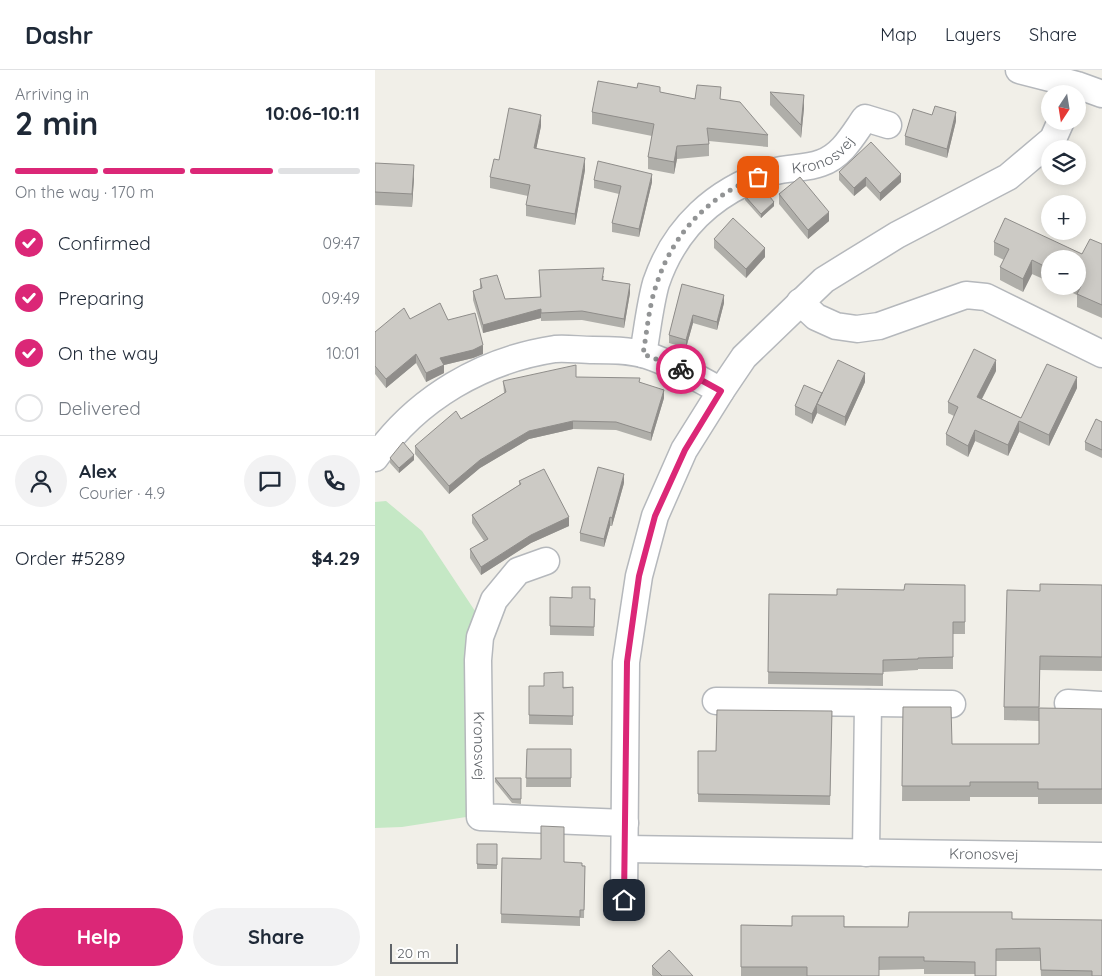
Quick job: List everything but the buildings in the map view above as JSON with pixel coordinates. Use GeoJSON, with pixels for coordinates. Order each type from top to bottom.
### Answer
{"type":"FeatureCollection","features":[{"type":"Feature","properties":{"kind":"street"},"geometry":{"type":"LineString","coordinates":[[1019,70],[1063,85]]}},
{"type":"Feature","properties":{"kind":"street"},"geometry":{"type":"LineString","coordinates":[[1086,91],[1102,94]]}},
{"type":"Feature","properties":{"kind":"street","name":"Kronosvej"},"geometry":{"type":"LineString","coordinates":[[643,354],[656,284],[669,253],[688,224],[713,201],[742,183],[774,171],[821,164],[839,154],[865,118],[888,125]]}},
{"type":"Feature","properties":{"kind":"street"},"geometry":{"type":"LineString","coordinates":[[624,900],[627,662],[639,576],[655,516],[685,450],[744,357],[824,280],[897,235],[1008,177],[1053,138],[1057,130]]}},
{"type":"Feature","properties":{"kind":"street"},"geometry":{"type":"LineString","coordinates":[[800,302],[816,317],[836,326],[857,329],[879,326],[966,295],[986,297],[1102,354]]}},
{"type":"Feature","properties":{"kind":"street"},"geometry":{"type":"LineString","coordinates":[[375,458],[387,441],[415,412],[443,390],[503,361],[557,349],[612,350],[643,354],[677,367],[721,391]]}},
{"type":"Feature","properties":{"kind":"street","name":"Kronosvej"},"geometry":{"type":"LineString","coordinates":[[547,561],[518,571],[494,600],[480,637],[478,660],[480,817],[625,823]]}},
{"type":"Feature","properties":{"kind":"street"},"geometry":{"type":"LineString","coordinates":[[716,701],[953,704]]}},
{"type":"Feature","properties":{"kind":"street"},"geometry":{"type":"LineString","coordinates":[[866,853],[868,703]]}},
{"type":"Feature","properties":{"kind":"street"},"geometry":{"type":"LineString","coordinates":[[1068,704],[1102,705]]}},
{"type":"Feature","properties":{"kind":"street","name":"Kronosvej"},"geometry":{"type":"LineString","coordinates":[[625,849],[1102,856]]}},
{"type":"Feature","properties":{"kind":"green space"},"geometry":{"type":"Polygon","coordinates":[[[386,501],[422,531],[477,614],[471,640],[466,817],[402,827],[375,828],[375,502],[386,501]]]}},
{"type":"Feature","properties":{"kind":"way so far"},"geometry":{"type":"LineString","coordinates":[[681,369],[643,354],[656,284],[669,253],[688,224],[713,201],[742,183],[758,177]]}},
{"type":"Feature","properties":{"kind":"route"},"geometry":{"type":"LineString","coordinates":[[624,900],[627,662],[639,576],[655,516],[685,450],[721,391],[681,369]]}}]}
